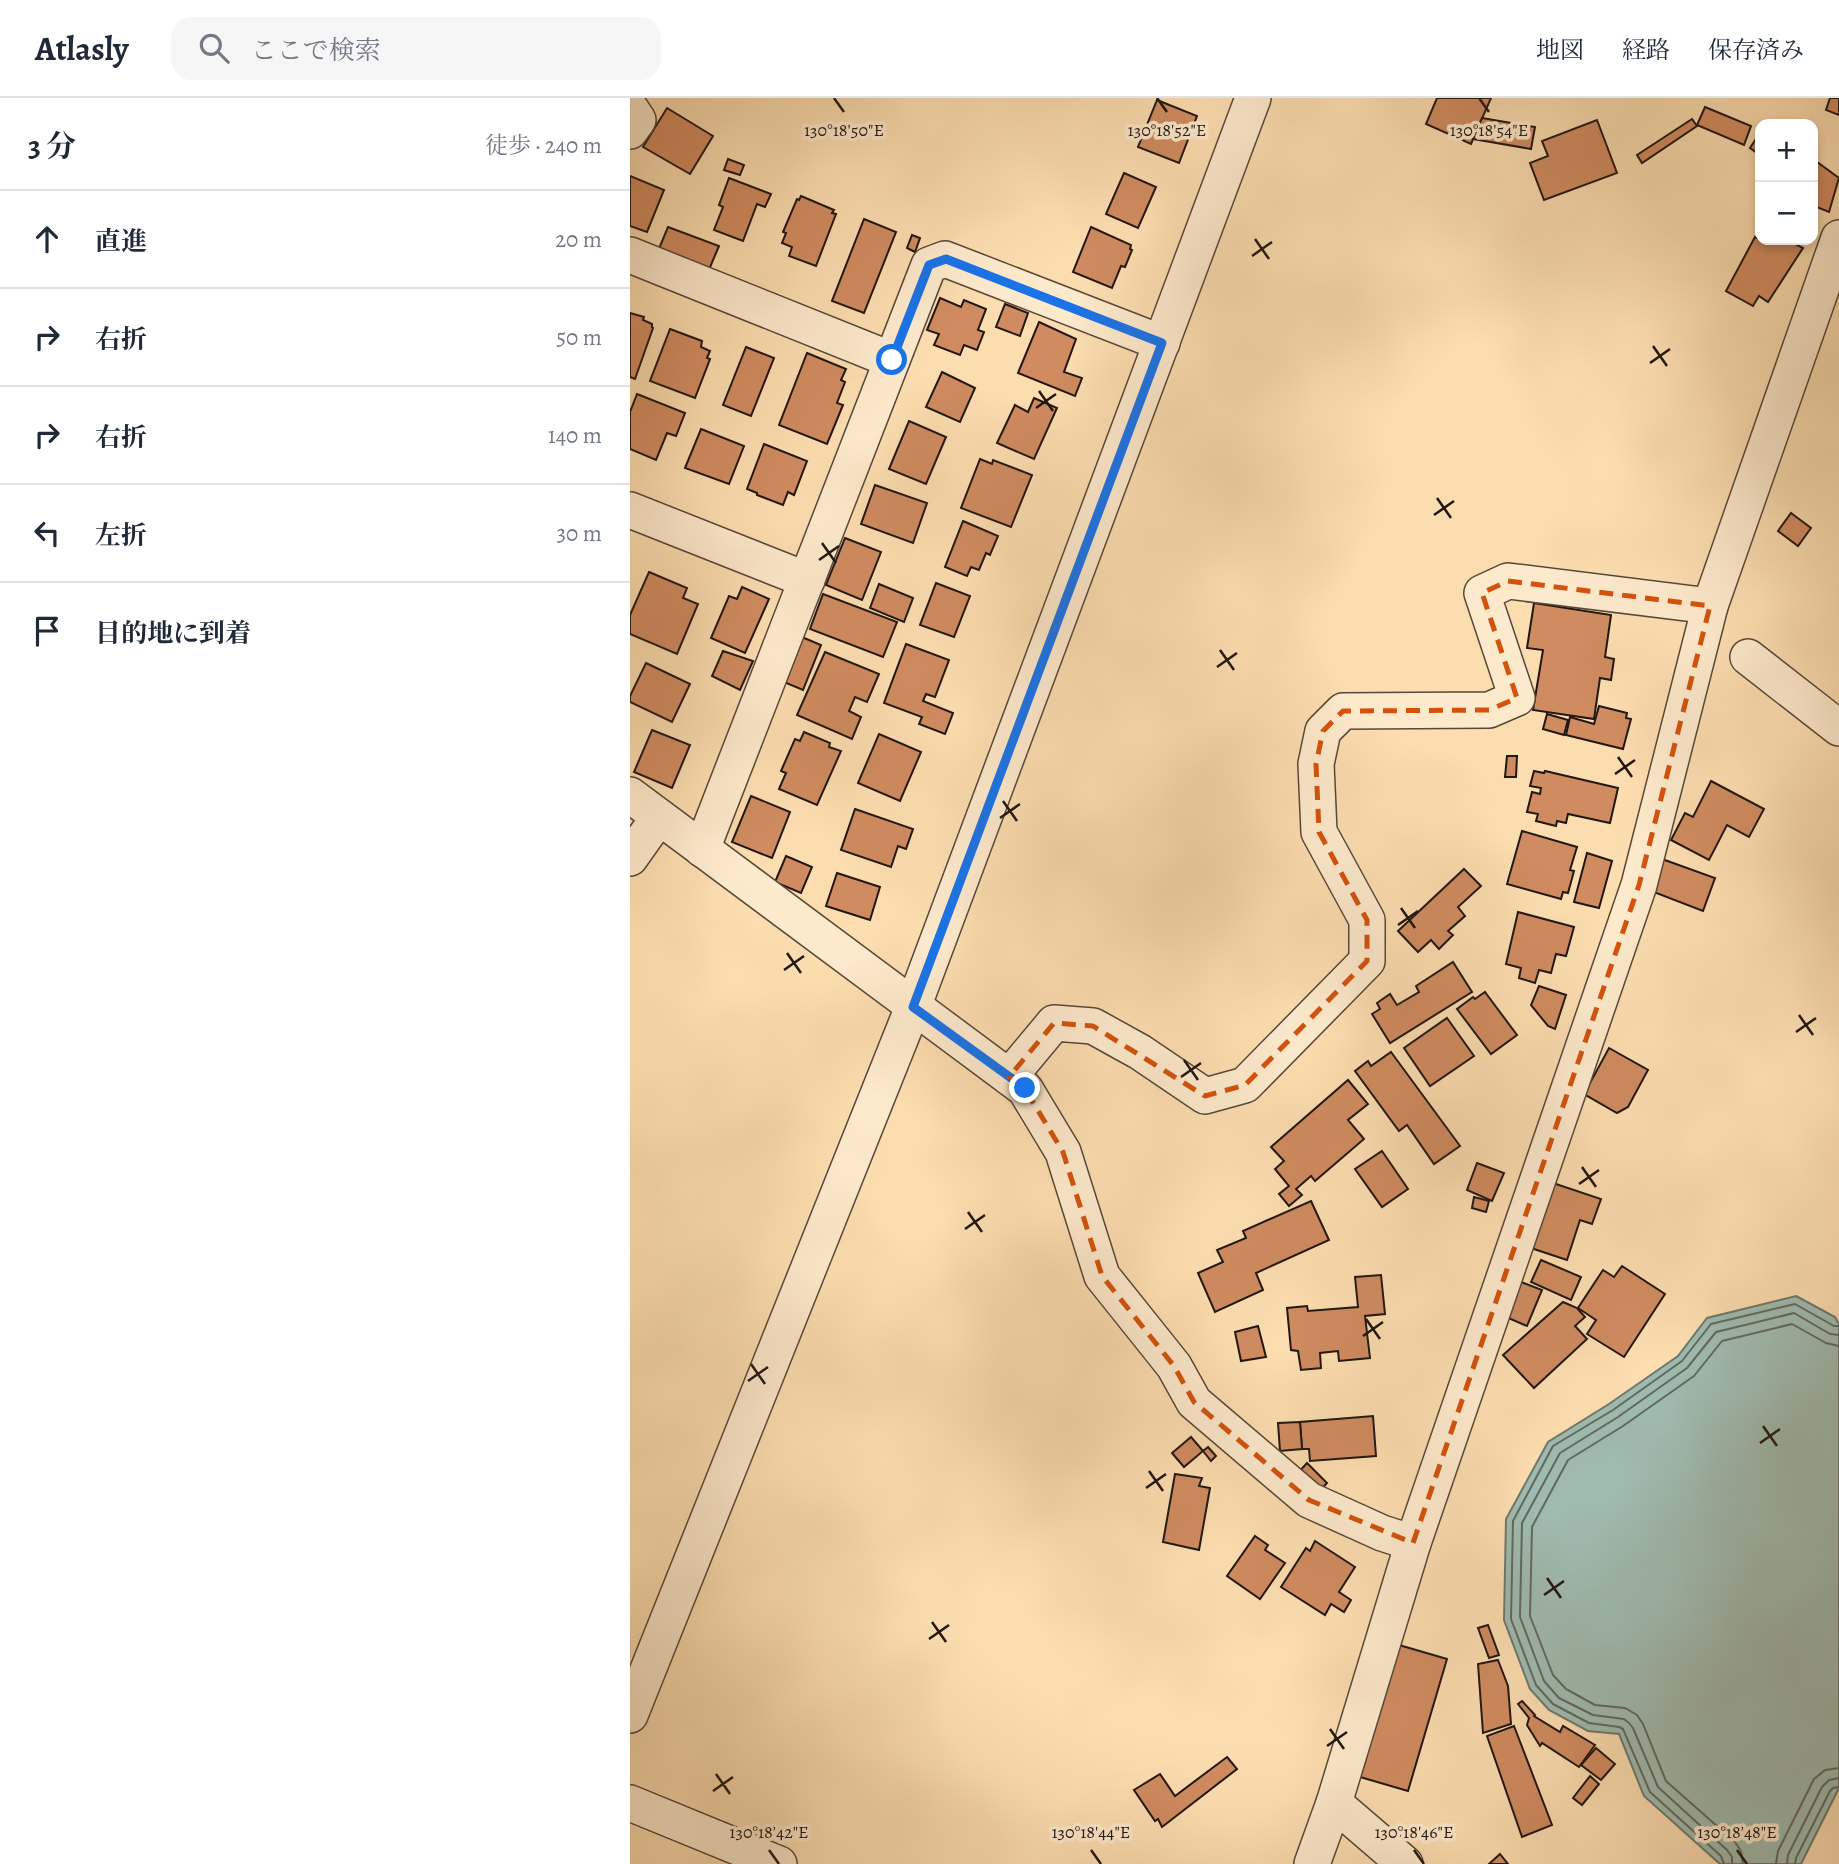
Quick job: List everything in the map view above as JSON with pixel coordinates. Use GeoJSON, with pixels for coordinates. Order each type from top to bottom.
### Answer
{"type":"FeatureCollection","features":[{"type":"Feature","properties":{"kind":"street"},"geometry":{"type":"LineString","coordinates":[[630,1715],[913,1007],[1254,98]]}},
{"type":"Feature","properties":{"kind":"street"},"geometry":{"type":"LineString","coordinates":[[630,108],[638,120],[630,131]]}},
{"type":"Feature","properties":{"kind":"street"},"geometry":{"type":"LineString","coordinates":[[1312,1864],[1334,1803],[1413,1543],[1639,885],[1710,606],[1839,238]]}},
{"type":"Feature","properties":{"kind":"street"},"geometry":{"type":"LineString","coordinates":[[630,255],[892,360]]}},
{"type":"Feature","properties":{"kind":"street"},"geometry":{"type":"LineString","coordinates":[[702,849],[929,265],[946,259],[1162,343]]}},
{"type":"Feature","properties":{"kind":"street"},"geometry":{"type":"LineString","coordinates":[[630,510],[807,580]]}},
{"type":"Feature","properties":{"kind":"street"},"geometry":{"type":"LineString","coordinates":[[1009,1077],[1054,1023],[1093,1026],[1140,1052],[1205,1096],[1245,1085],[1367,961],[1367,920],[1320,832],[1316,764],[1323,731],[1343,711],[1489,710],[1517,698],[1482,593],[1508,581],[1710,606]]}},
{"type":"Feature","properties":{"kind":"street"},"geometry":{"type":"LineString","coordinates":[[1748,657],[1839,728]]}},
{"type":"Feature","properties":{"kind":"street"},"geometry":{"type":"LineString","coordinates":[[630,795],[1025,1088],[1063,1152],[1102,1276],[1174,1366],[1194,1402],[1309,1500],[1382,1533],[1413,1543]]}},
{"type":"Feature","properties":{"kind":"street"},"geometry":{"type":"LineString","coordinates":[[630,858],[659,817]]}},
{"type":"Feature","properties":{"kind":"street"},"geometry":{"type":"LineString","coordinates":[[630,1803],[779,1864]]}},
{"type":"Feature","properties":{"kind":"street"},"geometry":{"type":"LineString","coordinates":[[1334,1803],[1405,1864]]}},
{"type":"Feature","properties":{"kind":"highlighted area"},"geometry":{"type":"Polygon","coordinates":[[[1508,581],[1710,606],[1639,885],[1413,1543],[1309,1500],[1194,1402],[1174,1366],[1102,1276],[1063,1152],[1025,1089],[1009,1077],[1054,1023],[1093,1026],[1205,1096],[1245,1085],[1367,961],[1367,920],[1319,832],[1316,764],[1323,731],[1343,711],[1489,710],[1517,698],[1482,593],[1508,581]]]}},
{"type":"Feature","properties":{"kind":"water"},"geometry":{"type":"Polygon","coordinates":[[[1796,1296],[1835,1317],[1839,1324],[1839,1788],[1801,1864],[1720,1864],[1644,1796],[1619,1734],[1588,1731],[1549,1710],[1530,1689],[1504,1620],[1506,1519],[1548,1442],[1678,1356],[1707,1318],[1796,1296]]]}},
{"type":"Feature","properties":{"kind":"building"},"geometry":{"type":"Polygon","coordinates":[[[1437,98],[1491,98],[1471,144],[1426,124],[1437,98]]]}},
{"type":"Feature","properties":{"kind":"building"},"geometry":{"type":"Polygon","coordinates":[[[1830,98],[1839,98],[1839,115],[1826,110],[1830,98]]]}},
{"type":"Feature","properties":{"kind":"building"},"geometry":{"type":"Polygon","coordinates":[[[1157,100],[1197,116],[1179,163],[1138,147],[1157,100]]]}},
{"type":"Feature","properties":{"kind":"building"},"geometry":{"type":"Polygon","coordinates":[[[1705,107],[1751,126],[1744,145],[1697,125],[1705,107]]]}},
{"type":"Feature","properties":{"kind":"building"},"geometry":{"type":"Polygon","coordinates":[[[667,108],[713,136],[690,174],[643,147],[667,108]]]}},
{"type":"Feature","properties":{"kind":"building"},"geometry":{"type":"Polygon","coordinates":[[[1482,118],[1535,127],[1531,149],[1473,139],[1482,118]]]}},
{"type":"Feature","properties":{"kind":"building"},"geometry":{"type":"Polygon","coordinates":[[[1692,119],[1697,126],[1642,163],[1637,155],[1692,119]]]}},
{"type":"Feature","properties":{"kind":"building"},"geometry":{"type":"Polygon","coordinates":[[[1597,120],[1617,173],[1544,200],[1530,163],[1548,156],[1542,141],[1597,120]]]}},
{"type":"Feature","properties":{"kind":"building"},"geometry":{"type":"Polygon","coordinates":[[[728,159],[744,165],[740,175],[724,170],[728,159]]]}},
{"type":"Feature","properties":{"kind":"building"},"geometry":{"type":"Polygon","coordinates":[[[1818,163],[1839,178],[1829,212],[1818,208],[1818,163]]]}},
{"type":"Feature","properties":{"kind":"building"},"geometry":{"type":"Polygon","coordinates":[[[1124,173],[1156,187],[1138,228],[1106,214],[1124,173]]]}},
{"type":"Feature","properties":{"kind":"building"},"geometry":{"type":"Polygon","coordinates":[[[630,176],[664,190],[647,232],[630,226],[630,176]]]}},
{"type":"Feature","properties":{"kind":"building"},"geometry":{"type":"Polygon","coordinates":[[[729,178],[771,194],[765,207],[757,204],[743,241],[714,230],[723,207],[719,205],[729,178]]]}},
{"type":"Feature","properties":{"kind":"building"},"geometry":{"type":"Polygon","coordinates":[[[801,196],[834,210],[832,213],[836,214],[816,266],[789,256],[792,247],[782,243],[786,233],[783,232],[797,199],[801,196]]]}},
{"type":"Feature","properties":{"kind":"building"},"geometry":{"type":"Polygon","coordinates":[[[864,219],[896,232],[864,313],[832,301],[864,219]]]}},
{"type":"Feature","properties":{"kind":"building"},"geometry":{"type":"Polygon","coordinates":[[[668,227],[719,246],[708,272],[658,251],[668,227]]]}},
{"type":"Feature","properties":{"kind":"building"},"geometry":{"type":"Polygon","coordinates":[[[1091,227],[1131,245],[1132,250],[1125,267],[1121,266],[1112,288],[1073,272],[1091,227]]]}},
{"type":"Feature","properties":{"kind":"building"},"geometry":{"type":"Polygon","coordinates":[[[912,235],[920,238],[915,252],[907,248],[912,235]]]}},
{"type":"Feature","properties":{"kind":"building"},"geometry":{"type":"Polygon","coordinates":[[[1755,237],[1755,245],[1797,245],[1803,248],[1768,302],[1759,296],[1753,306],[1726,291],[1755,237]]]}},
{"type":"Feature","properties":{"kind":"building"},"geometry":{"type":"Polygon","coordinates":[[[940,298],[961,307],[964,300],[986,309],[978,330],[984,332],[977,350],[964,345],[960,355],[934,345],[939,334],[927,330],[940,298]]]}},
{"type":"Feature","properties":{"kind":"building"},"geometry":{"type":"Polygon","coordinates":[[[1005,304],[1028,313],[1020,336],[996,327],[1005,304]]]}},
{"type":"Feature","properties":{"kind":"building"},"geometry":{"type":"Polygon","coordinates":[[[630,313],[644,317],[643,320],[652,324],[653,328],[635,379],[630,377],[630,313]]]}},
{"type":"Feature","properties":{"kind":"building"},"geometry":{"type":"Polygon","coordinates":[[[1039,322],[1076,339],[1064,372],[1082,378],[1075,396],[1018,373],[1039,322]]]}},
{"type":"Feature","properties":{"kind":"building"},"geometry":{"type":"Polygon","coordinates":[[[670,329],[702,341],[701,347],[710,351],[707,358],[710,359],[695,398],[650,381],[670,329]]]}},
{"type":"Feature","properties":{"kind":"building"},"geometry":{"type":"Polygon","coordinates":[[[746,347],[774,358],[751,416],[723,405],[746,347]]]}},
{"type":"Feature","properties":{"kind":"building"},"geometry":{"type":"Polygon","coordinates":[[[807,353],[846,369],[841,380],[845,382],[837,403],[843,405],[827,444],[779,425],[807,353]]]}},
{"type":"Feature","properties":{"kind":"building"},"geometry":{"type":"Polygon","coordinates":[[[942,372],[975,388],[960,422],[926,407],[942,372]]]}},
{"type":"Feature","properties":{"kind":"building"},"geometry":{"type":"Polygon","coordinates":[[[637,394],[685,413],[676,436],[667,433],[656,460],[630,449],[630,412],[637,394]]]}},
{"type":"Feature","properties":{"kind":"building"},"geometry":{"type":"Polygon","coordinates":[[[1034,398],[1057,408],[1034,459],[997,443],[1015,405],[1028,412],[1034,398]]]}},
{"type":"Feature","properties":{"kind":"building"},"geometry":{"type":"Polygon","coordinates":[[[909,421],[946,437],[926,484],[889,469],[909,421]]]}},
{"type":"Feature","properties":{"kind":"building"},"geometry":{"type":"Polygon","coordinates":[[[701,429],[744,446],[729,484],[685,468],[701,429]]]}},
{"type":"Feature","properties":{"kind":"building"},"geometry":{"type":"Polygon","coordinates":[[[764,444],[807,461],[794,495],[788,492],[783,505],[747,489],[764,444]]]}},
{"type":"Feature","properties":{"kind":"building"},"geometry":{"type":"Polygon","coordinates":[[[980,459],[992,464],[993,460],[1032,475],[1011,527],[961,508],[980,459]]]}},
{"type":"Feature","properties":{"kind":"building"},"geometry":{"type":"Polygon","coordinates":[[[875,485],[927,503],[913,543],[861,524],[875,485]]]}},
{"type":"Feature","properties":{"kind":"building"},"geometry":{"type":"Polygon","coordinates":[[[1791,513],[1811,528],[1798,546],[1778,531],[1791,513]]]}},
{"type":"Feature","properties":{"kind":"building"},"geometry":{"type":"Polygon","coordinates":[[[963,521],[998,536],[990,555],[986,553],[979,570],[971,567],[967,576],[945,567],[963,521]]]}},
{"type":"Feature","properties":{"kind":"building"},"geometry":{"type":"Polygon","coordinates":[[[845,538],[881,552],[862,600],[826,585],[845,538]]]}},
{"type":"Feature","properties":{"kind":"building"},"geometry":{"type":"Polygon","coordinates":[[[649,572],[687,588],[683,598],[698,604],[677,654],[630,634],[630,615],[649,572]]]}},
{"type":"Feature","properties":{"kind":"building"},"geometry":{"type":"Polygon","coordinates":[[[936,583],[970,596],[954,637],[920,625],[936,583]]]}},
{"type":"Feature","properties":{"kind":"building"},"geometry":{"type":"Polygon","coordinates":[[[879,584],[913,598],[904,622],[870,608],[879,584]]]}},
{"type":"Feature","properties":{"kind":"building"},"geometry":{"type":"Polygon","coordinates":[[[742,587],[769,599],[745,653],[711,638],[729,596],[737,599],[742,587]]]}},
{"type":"Feature","properties":{"kind":"building"},"geometry":{"type":"Polygon","coordinates":[[[823,594],[897,622],[883,657],[810,629],[823,594]]]}},
{"type":"Feature","properties":{"kind":"building"},"geometry":{"type":"Polygon","coordinates":[[[1534,603],[1611,615],[1605,657],[1614,659],[1611,680],[1600,678],[1594,719],[1533,710],[1543,650],[1527,648],[1534,603]]]}},
{"type":"Feature","properties":{"kind":"building"},"geometry":{"type":"Polygon","coordinates":[[[797,635],[821,645],[803,690],[779,680],[797,635]]]}},
{"type":"Feature","properties":{"kind":"building"},"geometry":{"type":"Polygon","coordinates":[[[906,644],[949,660],[935,697],[926,694],[923,701],[953,713],[945,734],[919,724],[922,717],[884,703],[906,644]]]}},
{"type":"Feature","properties":{"kind":"building"},"geometry":{"type":"Polygon","coordinates":[[[723,651],[753,661],[740,690],[712,676],[723,651]]]}},
{"type":"Feature","properties":{"kind":"building"},"geometry":{"type":"Polygon","coordinates":[[[825,652],[879,674],[867,702],[855,697],[849,711],[861,717],[852,739],[797,715],[825,652]]]}},
{"type":"Feature","properties":{"kind":"building"},"geometry":{"type":"Polygon","coordinates":[[[646,663],[690,684],[672,722],[630,702],[630,696],[646,663]]]}},
{"type":"Feature","properties":{"kind":"building"},"geometry":{"type":"Polygon","coordinates":[[[1599,706],[1627,713],[1626,718],[1631,719],[1623,749],[1566,735],[1570,717],[1594,724],[1599,706]]]}},
{"type":"Feature","properties":{"kind":"building"},"geometry":{"type":"Polygon","coordinates":[[[1547,714],[1568,720],[1564,735],[1543,729],[1547,714]]]}},
{"type":"Feature","properties":{"kind":"building"},"geometry":{"type":"Polygon","coordinates":[[[652,730],[690,745],[672,788],[634,772],[652,730]]]}},
{"type":"Feature","properties":{"kind":"building"},"geometry":{"type":"Polygon","coordinates":[[[804,732],[841,751],[817,805],[779,789],[786,773],[781,771],[795,739],[800,741],[804,732]]]}},
{"type":"Feature","properties":{"kind":"building"},"geometry":{"type":"Polygon","coordinates":[[[879,734],[921,752],[900,801],[858,783],[879,734]]]}},
{"type":"Feature","properties":{"kind":"building"},"geometry":{"type":"Polygon","coordinates":[[[1507,756],[1517,756],[1516,777],[1505,777],[1507,756]]]}},
{"type":"Feature","properties":{"kind":"building"},"geometry":{"type":"Polygon","coordinates":[[[1534,771],[1545,771],[1618,788],[1610,823],[1568,814],[1566,823],[1557,821],[1556,826],[1536,821],[1538,814],[1527,812],[1532,792],[1540,794],[1541,788],[1530,786],[1534,771]]]}},
{"type":"Feature","properties":{"kind":"building"},"geometry":{"type":"Polygon","coordinates":[[[1711,781],[1764,809],[1749,837],[1727,825],[1709,860],[1671,840],[1685,813],[1693,817],[1711,781]]]}},
{"type":"Feature","properties":{"kind":"building"},"geometry":{"type":"Polygon","coordinates":[[[751,796],[790,812],[772,858],[732,842],[751,796]]]}},
{"type":"Feature","properties":{"kind":"building"},"geometry":{"type":"Polygon","coordinates":[[[855,809],[913,829],[906,849],[898,846],[891,867],[841,850],[855,809]]]}},
{"type":"Feature","properties":{"kind":"building"},"geometry":{"type":"Polygon","coordinates":[[[1522,831],[1577,847],[1570,870],[1574,871],[1568,893],[1563,892],[1561,899],[1507,884],[1522,831]]]}},
{"type":"Feature","properties":{"kind":"building"},"geometry":{"type":"Polygon","coordinates":[[[1587,853],[1612,861],[1599,908],[1574,902],[1587,853]]]}},
{"type":"Feature","properties":{"kind":"building"},"geometry":{"type":"Polygon","coordinates":[[[786,856],[812,867],[801,893],[775,882],[786,856]]]}},
{"type":"Feature","properties":{"kind":"building"},"geometry":{"type":"Polygon","coordinates":[[[1662,859],[1715,878],[1703,911],[1651,891],[1662,859]]]}},
{"type":"Feature","properties":{"kind":"building"},"geometry":{"type":"Polygon","coordinates":[[[1464,869],[1481,886],[1458,907],[1465,916],[1448,931],[1453,935],[1439,949],[1431,940],[1418,952],[1398,931],[1464,869]]]}},
{"type":"Feature","properties":{"kind":"building"},"geometry":{"type":"Polygon","coordinates":[[[837,873],[880,887],[870,920],[826,906],[837,873]]]}},
{"type":"Feature","properties":{"kind":"building"},"geometry":{"type":"Polygon","coordinates":[[[1518,912],[1574,927],[1566,956],[1556,954],[1551,973],[1539,970],[1535,983],[1519,978],[1521,968],[1506,964],[1518,912]]]}},
{"type":"Feature","properties":{"kind":"building"},"geometry":{"type":"Polygon","coordinates":[[[1453,962],[1472,992],[1390,1043],[1372,1014],[1380,1009],[1377,1003],[1390,994],[1397,1005],[1419,992],[1416,986],[1453,962]]]}},
{"type":"Feature","properties":{"kind":"building"},"geometry":{"type":"Polygon","coordinates":[[[1539,986],[1566,995],[1555,1029],[1548,1026],[1531,1005],[1539,986]]]}},
{"type":"Feature","properties":{"kind":"building"},"geometry":{"type":"Polygon","coordinates":[[[1485,992],[1517,1035],[1491,1054],[1457,1009],[1485,992]]]}},
{"type":"Feature","properties":{"kind":"building"},"geometry":{"type":"Polygon","coordinates":[[[1447,1018],[1474,1056],[1430,1086],[1404,1048],[1447,1018]]]}},
{"type":"Feature","properties":{"kind":"building"},"geometry":{"type":"Polygon","coordinates":[[[1609,1048],[1648,1070],[1628,1107],[1617,1113],[1584,1094],[1609,1048]]]}},
{"type":"Feature","properties":{"kind":"building"},"geometry":{"type":"Polygon","coordinates":[[[1391,1052],[1460,1146],[1434,1164],[1407,1125],[1399,1131],[1355,1071],[1368,1061],[1371,1066],[1391,1052]]]}},
{"type":"Feature","properties":{"kind":"building"},"geometry":{"type":"Polygon","coordinates":[[[1348,1080],[1368,1104],[1348,1120],[1364,1139],[1315,1181],[1311,1176],[1296,1189],[1302,1195],[1289,1206],[1279,1194],[1289,1186],[1275,1169],[1284,1161],[1271,1147],[1348,1080]]]}},
{"type":"Feature","properties":{"kind":"building"},"geometry":{"type":"Polygon","coordinates":[[[1382,1151],[1408,1189],[1382,1207],[1355,1169],[1382,1151]]]}},
{"type":"Feature","properties":{"kind":"building"},"geometry":{"type":"Polygon","coordinates":[[[1477,1163],[1504,1173],[1492,1201],[1467,1190],[1477,1163]]]}},
{"type":"Feature","properties":{"kind":"building"},"geometry":{"type":"Polygon","coordinates":[[[1553,1183],[1601,1199],[1592,1224],[1580,1220],[1567,1260],[1531,1248],[1553,1183]]]}},
{"type":"Feature","properties":{"kind":"building"},"geometry":{"type":"Polygon","coordinates":[[[1474,1197],[1489,1201],[1486,1212],[1472,1208],[1474,1197]]]}},
{"type":"Feature","properties":{"kind":"building"},"geometry":{"type":"Polygon","coordinates":[[[1311,1201],[1329,1240],[1256,1273],[1263,1290],[1215,1312],[1198,1273],[1223,1262],[1217,1250],[1246,1238],[1243,1231],[1311,1201]]]}},
{"type":"Feature","properties":{"kind":"building"},"geometry":{"type":"Polygon","coordinates":[[[1541,1260],[1581,1277],[1571,1300],[1531,1282],[1541,1260]]]}},
{"type":"Feature","properties":{"kind":"building"},"geometry":{"type":"Polygon","coordinates":[[[1622,1266],[1665,1294],[1624,1357],[1587,1334],[1596,1320],[1578,1308],[1603,1270],[1614,1277],[1622,1266]]]}},
{"type":"Feature","properties":{"kind":"building"},"geometry":{"type":"Polygon","coordinates":[[[1381,1275],[1385,1314],[1365,1316],[1370,1358],[1339,1361],[1338,1351],[1320,1353],[1321,1368],[1301,1370],[1298,1351],[1291,1350],[1287,1308],[1307,1306],[1308,1311],[1358,1307],[1355,1277],[1381,1275]]]}},
{"type":"Feature","properties":{"kind":"building"},"geometry":{"type":"Polygon","coordinates":[[[1521,1282],[1542,1290],[1527,1326],[1506,1317],[1521,1282]]]}},
{"type":"Feature","properties":{"kind":"building"},"geometry":{"type":"Polygon","coordinates":[[[1563,1302],[1577,1308],[1585,1317],[1575,1326],[1587,1339],[1534,1388],[1503,1355],[1563,1302]]]}},
{"type":"Feature","properties":{"kind":"building"},"geometry":{"type":"Polygon","coordinates":[[[1258,1326],[1266,1357],[1241,1361],[1235,1332],[1258,1326]]]}},
{"type":"Feature","properties":{"kind":"building"},"geometry":{"type":"Polygon","coordinates":[[[1373,1416],[1376,1456],[1310,1461],[1309,1449],[1302,1449],[1300,1422],[1373,1416]]]}},
{"type":"Feature","properties":{"kind":"building"},"geometry":{"type":"Polygon","coordinates":[[[1300,1422],[1302,1449],[1280,1451],[1278,1423],[1300,1422]]]}},
{"type":"Feature","properties":{"kind":"building"},"geometry":{"type":"Polygon","coordinates":[[[1191,1437],[1203,1451],[1184,1467],[1172,1453],[1191,1437]]]}},
{"type":"Feature","properties":{"kind":"building"},"geometry":{"type":"Polygon","coordinates":[[[1208,1447],[1216,1456],[1211,1461],[1203,1451],[1208,1447]]]}},
{"type":"Feature","properties":{"kind":"building"},"geometry":{"type":"Polygon","coordinates":[[[1307,1463],[1327,1483],[1317,1494],[1297,1474],[1307,1463]]]}},
{"type":"Feature","properties":{"kind":"building"},"geometry":{"type":"Polygon","coordinates":[[[1175,1474],[1202,1478],[1199,1486],[1210,1488],[1199,1550],[1163,1542],[1175,1474]]]}},
{"type":"Feature","properties":{"kind":"building"},"geometry":{"type":"Polygon","coordinates":[[[1255,1536],[1268,1545],[1265,1550],[1285,1563],[1260,1599],[1227,1576],[1255,1536]]]}},
{"type":"Feature","properties":{"kind":"building"},"geometry":{"type":"Polygon","coordinates":[[[1315,1541],[1355,1567],[1339,1592],[1351,1600],[1344,1612],[1331,1604],[1325,1615],[1281,1587],[1306,1548],[1310,1551],[1315,1541]]]}},
{"type":"Feature","properties":{"kind":"building"},"geometry":{"type":"Polygon","coordinates":[[[1488,1625],[1499,1655],[1489,1658],[1478,1628],[1488,1625]]]}},
{"type":"Feature","properties":{"kind":"building"},"geometry":{"type":"Polygon","coordinates":[[[1399,1645],[1447,1659],[1408,1791],[1360,1777],[1399,1645]]]}},
{"type":"Feature","properties":{"kind":"building"},"geometry":{"type":"Polygon","coordinates":[[[1498,1660],[1508,1686],[1511,1724],[1483,1733],[1478,1664],[1498,1660]]]}},
{"type":"Feature","properties":{"kind":"building"},"geometry":{"type":"Polygon","coordinates":[[[1522,1701],[1534,1716],[1560,1732],[1563,1726],[1595,1745],[1579,1767],[1542,1743],[1540,1746],[1527,1725],[1529,1718],[1518,1704],[1522,1701]]]}},
{"type":"Feature","properties":{"kind":"building"},"geometry":{"type":"Polygon","coordinates":[[[1514,1726],[1552,1825],[1522,1837],[1487,1736],[1514,1726]]]}},
{"type":"Feature","properties":{"kind":"building"},"geometry":{"type":"Polygon","coordinates":[[[1596,1748],[1615,1764],[1601,1780],[1581,1765],[1596,1748]]]}},
{"type":"Feature","properties":{"kind":"building"},"geometry":{"type":"Polygon","coordinates":[[[1227,1757],[1237,1769],[1162,1827],[1134,1790],[1160,1774],[1175,1796],[1227,1757]]]}},
{"type":"Feature","properties":{"kind":"building"},"geometry":{"type":"Polygon","coordinates":[[[1590,1776],[1599,1784],[1582,1805],[1573,1798],[1590,1776]]]}},
{"type":"Feature","properties":{"kind":"building"},"geometry":{"type":"Polygon","coordinates":[[[1500,1854],[1508,1864],[1489,1864],[1500,1854]]]}},
{"type":"Feature","properties":{"kind":"route"},"geometry":{"type":"LineString","coordinates":[[892,360],[929,265],[946,259],[1162,343],[913,1007],[1025,1088]]}}]}
